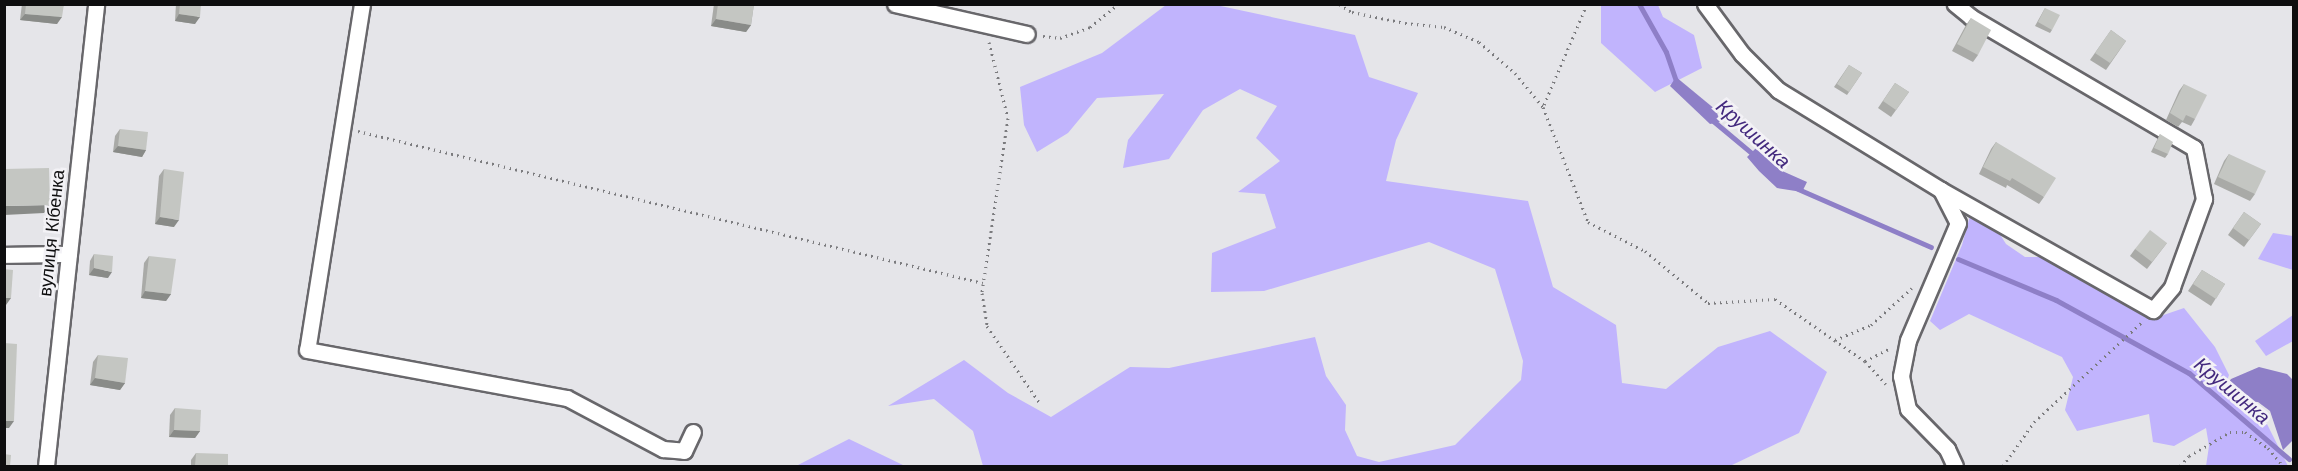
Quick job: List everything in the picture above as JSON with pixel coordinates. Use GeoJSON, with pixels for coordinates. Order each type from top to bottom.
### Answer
{"type":"FeatureCollection","features":[{"type":"Feature","properties":{"kind":"street","name":"вулиця Кібенка"},"geometry":{"type":"LineString","coordinates":[[46,466],[96,4]]}},
{"type":"Feature","properties":{"kind":"street"},"geometry":{"type":"LineString","coordinates":[[362,4],[307,350],[567,398],[663,449],[684,451],[693,432]]}},
{"type":"Feature","properties":{"kind":"street"},"geometry":{"type":"LineString","coordinates":[[895,4],[1027,34]]}},
{"type":"Feature","properties":{"kind":"street"},"geometry":{"type":"LineString","coordinates":[[1705,4],[1742,54],[1778,90],[1941,190],[2153,310],[2172,287],[2204,199],[2193,148],[1971,17],[1955,4]]}},
{"type":"Feature","properties":{"kind":"street"},"geometry":{"type":"LineString","coordinates":[[1941,190],[1958,223],[1908,340],[1901,376],[1908,409],[1947,449],[1955,466]]}},
{"type":"Feature","properties":{"kind":"street"},"geometry":{"type":"LineString","coordinates":[[4,255],[69,254]]}},
{"type":"Feature","properties":{"kind":"path"},"geometry":{"type":"LineString","coordinates":[[1027,34],[1060,38],[1090,27],[1118,4]]}},
{"type":"Feature","properties":{"kind":"path"},"geometry":{"type":"LineString","coordinates":[[1339,4],[1352,12],[1405,23],[1444,27],[1479,42],[1515,73],[1543,106],[1588,222],[1645,251],[1708,303],[1775,299],[1865,361],[1908,340]]}},
{"type":"Feature","properties":{"kind":"path"},"geometry":{"type":"LineString","coordinates":[[1543,106],[1587,4]]}},
{"type":"Feature","properties":{"kind":"path"},"geometry":{"type":"LineString","coordinates":[[987,25],[1008,118],[983,283],[987,326],[1039,402]]}},
{"type":"Feature","properties":{"kind":"path"},"geometry":{"type":"LineString","coordinates":[[343,127],[983,283]]}},
{"type":"Feature","properties":{"kind":"path"},"geometry":{"type":"LineString","coordinates":[[1835,340],[1871,325],[1914,286]]}},
{"type":"Feature","properties":{"kind":"path"},"geometry":{"type":"LineString","coordinates":[[2003,466],[2034,422],[2132,333]]}},
{"type":"Feature","properties":{"kind":"path"},"geometry":{"type":"LineString","coordinates":[[2180,466],[2189,456],[2230,432],[2245,432],[2268,448],[2283,466]]}},
{"type":"Feature","properties":{"kind":"shaded area"},"geometry":{"type":"Polygon","coordinates":[[[1166,5],[1216,5],[1355,35],[1369,77],[1418,93],[1396,140],[1386,181],[1528,201],[1553,287],[1616,325],[1622,383],[1666,389],[1718,347],[1770,331],[1827,372],[1799,433],[1730,466],[983,466],[973,431],[934,399],[888,406],[964,360],[1008,393],[1051,417],[1130,367],[1169,368],[1315,337],[1326,376],[1346,405],[1345,430],[1357,456],[1379,462],[1455,445],[1521,380],[1523,361],[1495,269],[1429,242],[1264,291],[1211,292],[1212,253],[1276,228],[1265,194],[1238,192],[1280,161],[1256,138],[1277,106],[1240,89],[1203,110],[1169,159],[1123,168],[1128,140],[1164,94],[1097,98],[1068,133],[1037,152],[1024,125],[1020,87],[1102,53],[1166,5]]]}},
{"type":"Feature","properties":{"kind":"shaded area"},"geometry":{"type":"Polygon","coordinates":[[[1601,5],[1658,5],[1663,17],[1694,35],[1702,68],[1655,92],[1601,43],[1601,5]]]}},
{"type":"Feature","properties":{"kind":"shaded area"},"geometry":{"type":"Polygon","coordinates":[[[1986,212],[2006,244],[2025,257],[2053,257],[2152,319],[2184,308],[2215,347],[2229,375],[2224,389],[2245,407],[2262,414],[2288,466],[2206,466],[2209,446],[2206,428],[2174,446],[2153,442],[2149,414],[2077,431],[2065,410],[2073,377],[2062,357],[1969,314],[1940,330],[1930,321],[1962,245],[1970,216],[1986,212]]]}},
{"type":"Feature","properties":{"kind":"shaded area"},"geometry":{"type":"Polygon","coordinates":[[[2273,233],[2293,236],[2293,270],[2258,259],[2273,233]]]}},
{"type":"Feature","properties":{"kind":"shaded area"},"geometry":{"type":"Polygon","coordinates":[[[2293,315],[2293,341],[2266,356],[2255,341],[2293,315]]]}},
{"type":"Feature","properties":{"kind":"shaded area"},"geometry":{"type":"Polygon","coordinates":[[[849,439],[905,466],[796,466],[849,439]]]}},
{"type":"Feature","properties":{"kind":"water"},"geometry":{"type":"Polygon","coordinates":[[[1676,77],[1716,110],[1720,122],[1710,124],[1670,86],[1676,77]]]}},
{"type":"Feature","properties":{"kind":"water"},"geometry":{"type":"Polygon","coordinates":[[[1756,148],[1780,170],[1807,182],[1802,192],[1777,188],[1759,171],[1747,157],[1756,148]]]}},
{"type":"Feature","properties":{"kind":"water"},"geometry":{"type":"Polygon","coordinates":[[[2259,367],[2287,374],[2293,380],[2293,440],[2283,450],[2270,411],[2258,402],[2237,401],[2224,389],[2231,379],[2259,367]]]}},
{"type":"Feature","properties":{"kind":"building"},"geometry":{"type":"Polygon","coordinates":[[[26,4],[64,4],[62,17],[25,14],[26,4]]]}},
{"type":"Feature","properties":{"kind":"building"},"geometry":{"type":"Polygon","coordinates":[[[180,4],[201,4],[200,17],[179,14],[180,4]]]}},
{"type":"Feature","properties":{"kind":"building"},"geometry":{"type":"Polygon","coordinates":[[[718,4],[754,4],[751,25],[716,19],[718,4]]]}},
{"type":"Feature","properties":{"kind":"building"},"geometry":{"type":"Polygon","coordinates":[[[2045,8],[2060,15],[2052,30],[2038,22],[2045,8]]]}},
{"type":"Feature","properties":{"kind":"building"},"geometry":{"type":"Polygon","coordinates":[[[1971,18],[1991,30],[1978,55],[1957,44],[1971,18]]]}},
{"type":"Feature","properties":{"kind":"building"},"geometry":{"type":"Polygon","coordinates":[[[2111,30],[2126,41],[2110,63],[2095,53],[2111,30]]]}},
{"type":"Feature","properties":{"kind":"building"},"geometry":{"type":"Polygon","coordinates":[[[1849,65],[1862,73],[1849,92],[1837,84],[1849,65]]]}},
{"type":"Feature","properties":{"kind":"building"},"geometry":{"type":"Polygon","coordinates":[[[1895,83],[1909,92],[1896,110],[1883,101],[1895,83]]]}},
{"type":"Feature","properties":{"kind":"building"},"geometry":{"type":"Polygon","coordinates":[[[2184,84],[2207,95],[2195,119],[2186,115],[2183,121],[2170,113],[2184,84]]]}},
{"type":"Feature","properties":{"kind":"building"},"geometry":{"type":"Polygon","coordinates":[[[120,129],[148,132],[146,150],[118,146],[120,129]]]}},
{"type":"Feature","properties":{"kind":"building"},"geometry":{"type":"Polygon","coordinates":[[[2160,134],[2173,142],[2168,154],[2154,148],[2160,134]]]}},
{"type":"Feature","properties":{"kind":"building"},"geometry":{"type":"Polygon","coordinates":[[[1996,142],[2056,178],[2044,197],[2012,178],[2010,181],[1983,167],[1996,142]]]}},
{"type":"Feature","properties":{"kind":"building"},"geometry":{"type":"Polygon","coordinates":[[[2229,154],[2266,171],[2255,194],[2218,177],[2229,154]]]}},
{"type":"Feature","properties":{"kind":"building"},"geometry":{"type":"Polygon","coordinates":[[[49,168],[50,205],[4,206],[4,169],[49,168]]]}},
{"type":"Feature","properties":{"kind":"building"},"geometry":{"type":"Polygon","coordinates":[[[164,169],[184,172],[179,220],[160,217],[164,169]]]}},
{"type":"Feature","properties":{"kind":"building"},"geometry":{"type":"Polygon","coordinates":[[[2244,212],[2261,224],[2249,240],[2233,228],[2244,212]]]}},
{"type":"Feature","properties":{"kind":"building"},"geometry":{"type":"Polygon","coordinates":[[[2150,230],[2167,243],[2152,262],[2135,249],[2150,230]]]}},
{"type":"Feature","properties":{"kind":"building"},"geometry":{"type":"Polygon","coordinates":[[[94,254],[113,256],[112,272],[94,268],[94,254]]]}},
{"type":"Feature","properties":{"kind":"building"},"geometry":{"type":"Polygon","coordinates":[[[149,256],[176,259],[171,294],[145,291],[149,256]]]}},
{"type":"Feature","properties":{"kind":"building"},"geometry":{"type":"Polygon","coordinates":[[[4,269],[13,270],[11,298],[4,298],[4,269]]]}},
{"type":"Feature","properties":{"kind":"building"},"geometry":{"type":"Polygon","coordinates":[[[2202,270],[2225,284],[2216,299],[2193,284],[2202,270]]]}},
{"type":"Feature","properties":{"kind":"building"},"geometry":{"type":"Polygon","coordinates":[[[4,343],[17,344],[14,421],[4,421],[4,343]]]}},
{"type":"Feature","properties":{"kind":"building"},"geometry":{"type":"Polygon","coordinates":[[[98,355],[128,358],[125,383],[95,378],[98,355]]]}},
{"type":"Feature","properties":{"kind":"building"},"geometry":{"type":"Polygon","coordinates":[[[175,408],[201,410],[200,431],[174,430],[175,408]]]}},
{"type":"Feature","properties":{"kind":"building"},"geometry":{"type":"Polygon","coordinates":[[[196,453],[228,454],[228,466],[195,466],[196,453]]]}},
{"type":"Feature","properties":{"kind":"building"},"geometry":{"type":"Polygon","coordinates":[[[4,454],[11,455],[10,466],[4,466],[4,454]]]}},
{"type":"Feature","properties":{"kind":"waterway","name":"Крушинка"},"geometry":{"type":"LineString","coordinates":[[1639,4],[1666,52],[1678,86]]}},
{"type":"Feature","properties":{"kind":"waterway","name":"Крушинка"},"geometry":{"type":"LineString","coordinates":[[1712,120],[1755,156]]}},
{"type":"Feature","properties":{"kind":"waterway","name":"Крушинка"},"geometry":{"type":"LineString","coordinates":[[1798,189],[1931,247]]}},
{"type":"Feature","properties":{"kind":"waterway","name":"Крушинка"},"geometry":{"type":"LineString","coordinates":[[1958,259],[2056,300],[2189,373],[2289,459]]}}]}
